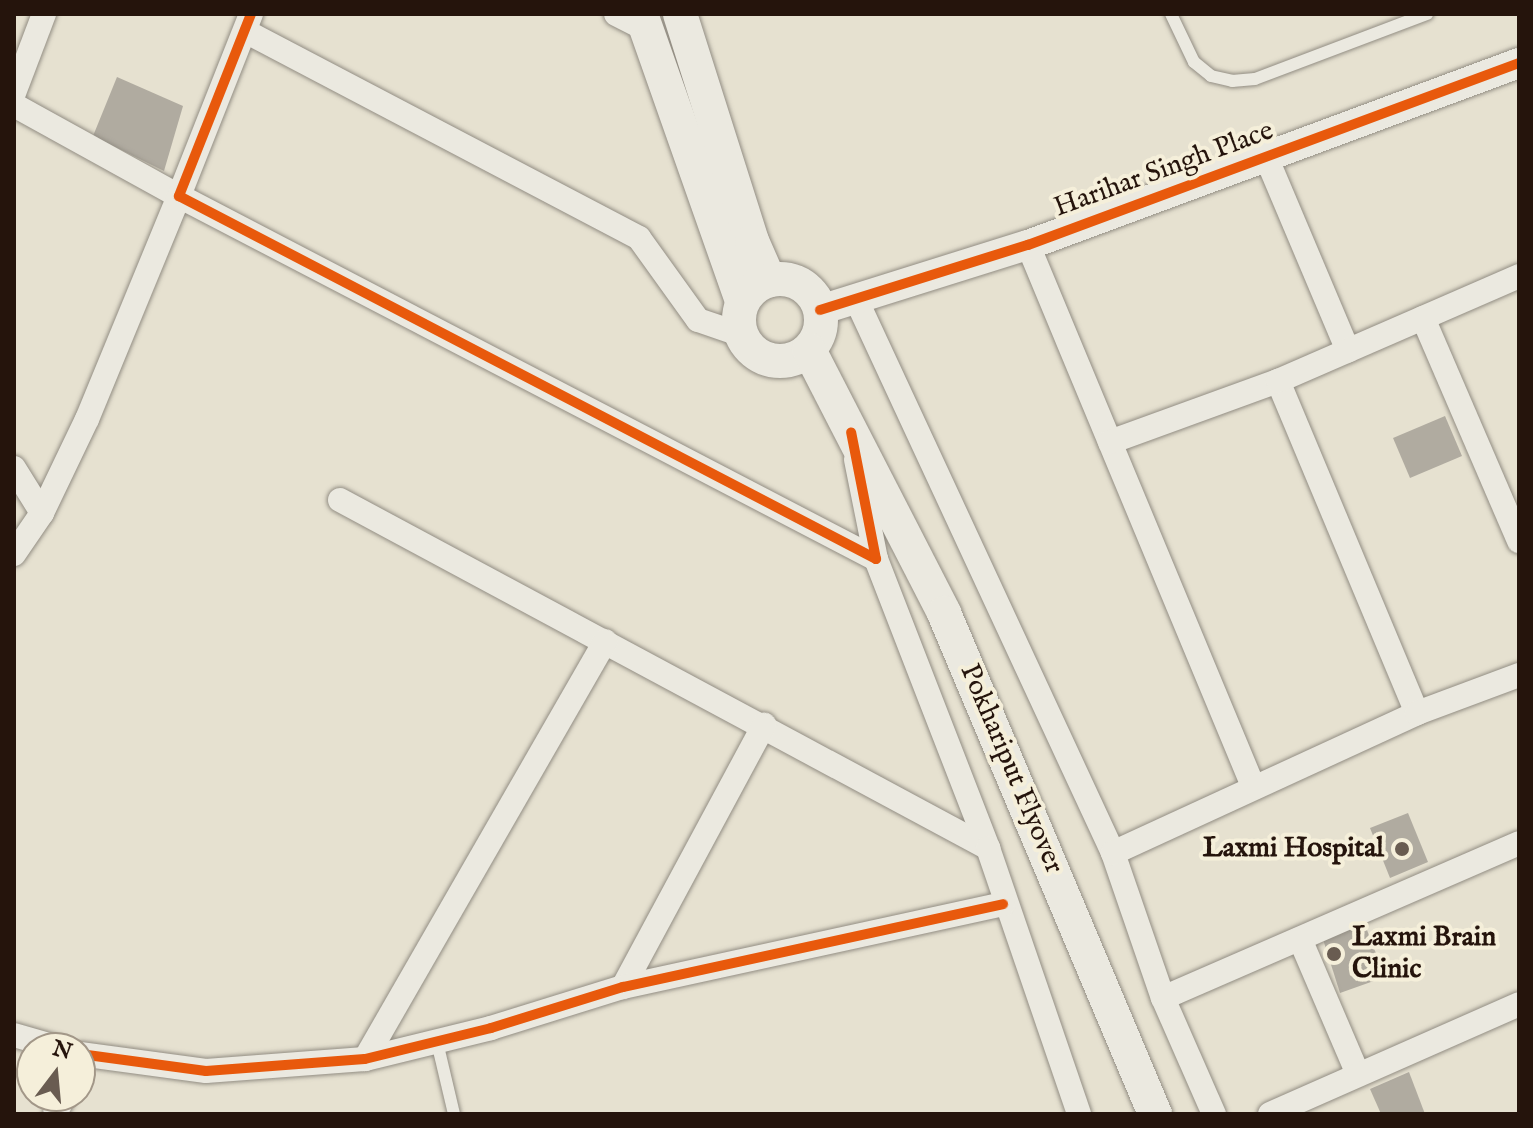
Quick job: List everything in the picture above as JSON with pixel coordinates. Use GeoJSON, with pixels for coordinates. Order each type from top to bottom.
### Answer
{"type":"FeatureCollection","features":[{"type":"Feature","properties":{"kind":"main road"},"geometry":{"type":"LineString","coordinates":[[680,14],[752,241],[769,280]]}},
{"type":"Feature","properties":{"kind":"main road"},"geometry":{"type":"LineString","coordinates":[[634,19],[742,301],[742,335],[755,353],[768,360],[797,358],[809,350],[821,324],[820,310],[805,286],[791,280],[769,280],[742,301]]}},
{"type":"Feature","properties":{"kind":"main road","name":"Pokhariput Flyover"},"geometry":{"type":"LineString","coordinates":[[809,350],[944,613],[1155,1114]]}},
{"type":"Feature","properties":{"kind":"street"},"geometry":{"type":"LineString","coordinates":[[14,93],[44,14]]}},
{"type":"Feature","properties":{"kind":"street"},"geometry":{"type":"LineString","coordinates":[[14,554],[42,513],[87,419],[248,22],[639,238],[698,320],[742,335]]}},
{"type":"Feature","properties":{"kind":"street","name":"Harihar Singh Place"},"geometry":{"type":"LineString","coordinates":[[820,310],[1028,245],[1267,159],[1519,63]]}},
{"type":"Feature","properties":{"kind":"street"},"geometry":{"type":"LineString","coordinates":[[14,105],[179,196],[876,559]]}},
{"type":"Feature","properties":{"kind":"street"},"geometry":{"type":"LineString","coordinates":[[1267,159],[1348,351]]}},
{"type":"Feature","properties":{"kind":"street"},"geometry":{"type":"LineString","coordinates":[[1028,245],[1253,786]]}},
{"type":"Feature","properties":{"kind":"street"},"geometry":{"type":"LineString","coordinates":[[1110,442],[1278,381],[1519,276]]}},
{"type":"Feature","properties":{"kind":"street"},"geometry":{"type":"LineString","coordinates":[[856,299],[1113,853],[1163,998],[1214,1114]]}},
{"type":"Feature","properties":{"kind":"street"},"geometry":{"type":"LineString","coordinates":[[1423,318],[1519,541]]}},
{"type":"Feature","properties":{"kind":"street"},"geometry":{"type":"LineString","coordinates":[[1278,381],[1417,713]]}},
{"type":"Feature","properties":{"kind":"street"},"geometry":{"type":"LineString","coordinates":[[851,432],[876,559],[988,848],[1003,904],[1079,1114]]}},
{"type":"Feature","properties":{"kind":"street"},"geometry":{"type":"LineString","coordinates":[[14,468],[42,513]]}},
{"type":"Feature","properties":{"kind":"street"},"geometry":{"type":"LineString","coordinates":[[340,500],[988,848]]}},
{"type":"Feature","properties":{"kind":"street"},"geometry":{"type":"LineString","coordinates":[[365,1059],[605,641]]}},
{"type":"Feature","properties":{"kind":"street"},"geometry":{"type":"LineString","coordinates":[[1113,853],[1417,713],[1519,675]]}},
{"type":"Feature","properties":{"kind":"street"},"geometry":{"type":"LineString","coordinates":[[623,987],[764,725]]}},
{"type":"Feature","properties":{"kind":"street"},"geometry":{"type":"LineString","coordinates":[[1163,998],[1519,843]]}},
{"type":"Feature","properties":{"kind":"street"},"geometry":{"type":"LineString","coordinates":[[96,1059],[206,1071],[365,1059],[437,1042],[623,987],[1003,904]]}},
{"type":"Feature","properties":{"kind":"street"},"geometry":{"type":"LineString","coordinates":[[1300,939],[1358,1074]]}},
{"type":"Feature","properties":{"kind":"street"},"geometry":{"type":"LineString","coordinates":[[1270,1114],[1519,1004]]}},
{"type":"Feature","properties":{"kind":"lane"},"geometry":{"type":"LineString","coordinates":[[1171,14],[1194,62],[1211,76],[1232,81],[1255,79],[1427,14]]}},
{"type":"Feature","properties":{"kind":"lane"},"geometry":{"type":"LineString","coordinates":[[437,1042],[454,1114]]}},
{"type":"Feature","properties":{"kind":"building"},"geometry":{"type":"Polygon","coordinates":[[[117,77],[183,106],[164,171],[93,136],[117,77]]]}},
{"type":"Feature","properties":{"kind":"building"},"geometry":{"type":"Polygon","coordinates":[[[1445,416],[1462,456],[1410,478],[1393,438],[1445,416]]]}},
{"type":"Feature","properties":{"kind":"building"},"geometry":{"type":"Polygon","coordinates":[[[1408,813],[1428,862],[1390,878],[1370,828],[1408,813]]]}},
{"type":"Feature","properties":{"kind":"building"},"geometry":{"type":"Polygon","coordinates":[[[1362,917],[1385,977],[1340,993],[1321,933],[1362,917]]]}},
{"type":"Feature","properties":{"kind":"building"},"geometry":{"type":"Polygon","coordinates":[[[1409,1072],[1425,1114],[1381,1114],[1370,1089],[1409,1072]]]}},
{"type":"Feature","properties":{"kind":"cycle path"},"geometry":{"type":"LineString","coordinates":[[251,14],[179,196],[876,559],[851,432]]}},
{"type":"Feature","properties":{"kind":"cycle path"},"geometry":{"type":"LineString","coordinates":[[820,310],[1028,245],[1519,63]]}},
{"type":"Feature","properties":{"kind":"cycle path"},"geometry":{"type":"LineString","coordinates":[[96,1056],[206,1071],[365,1059],[491,1028],[623,987],[1003,904]]}},
{"type":"Feature","properties":{"kind":"place","name":"Laxmi Hospital"},"geometry":{"type":"Point","coordinates":[1402,849]}},
{"type":"Feature","properties":{"kind":"place","name":"Laxmi Brain Clinic"},"geometry":{"type":"Point","coordinates":[1334,954]}}]}
